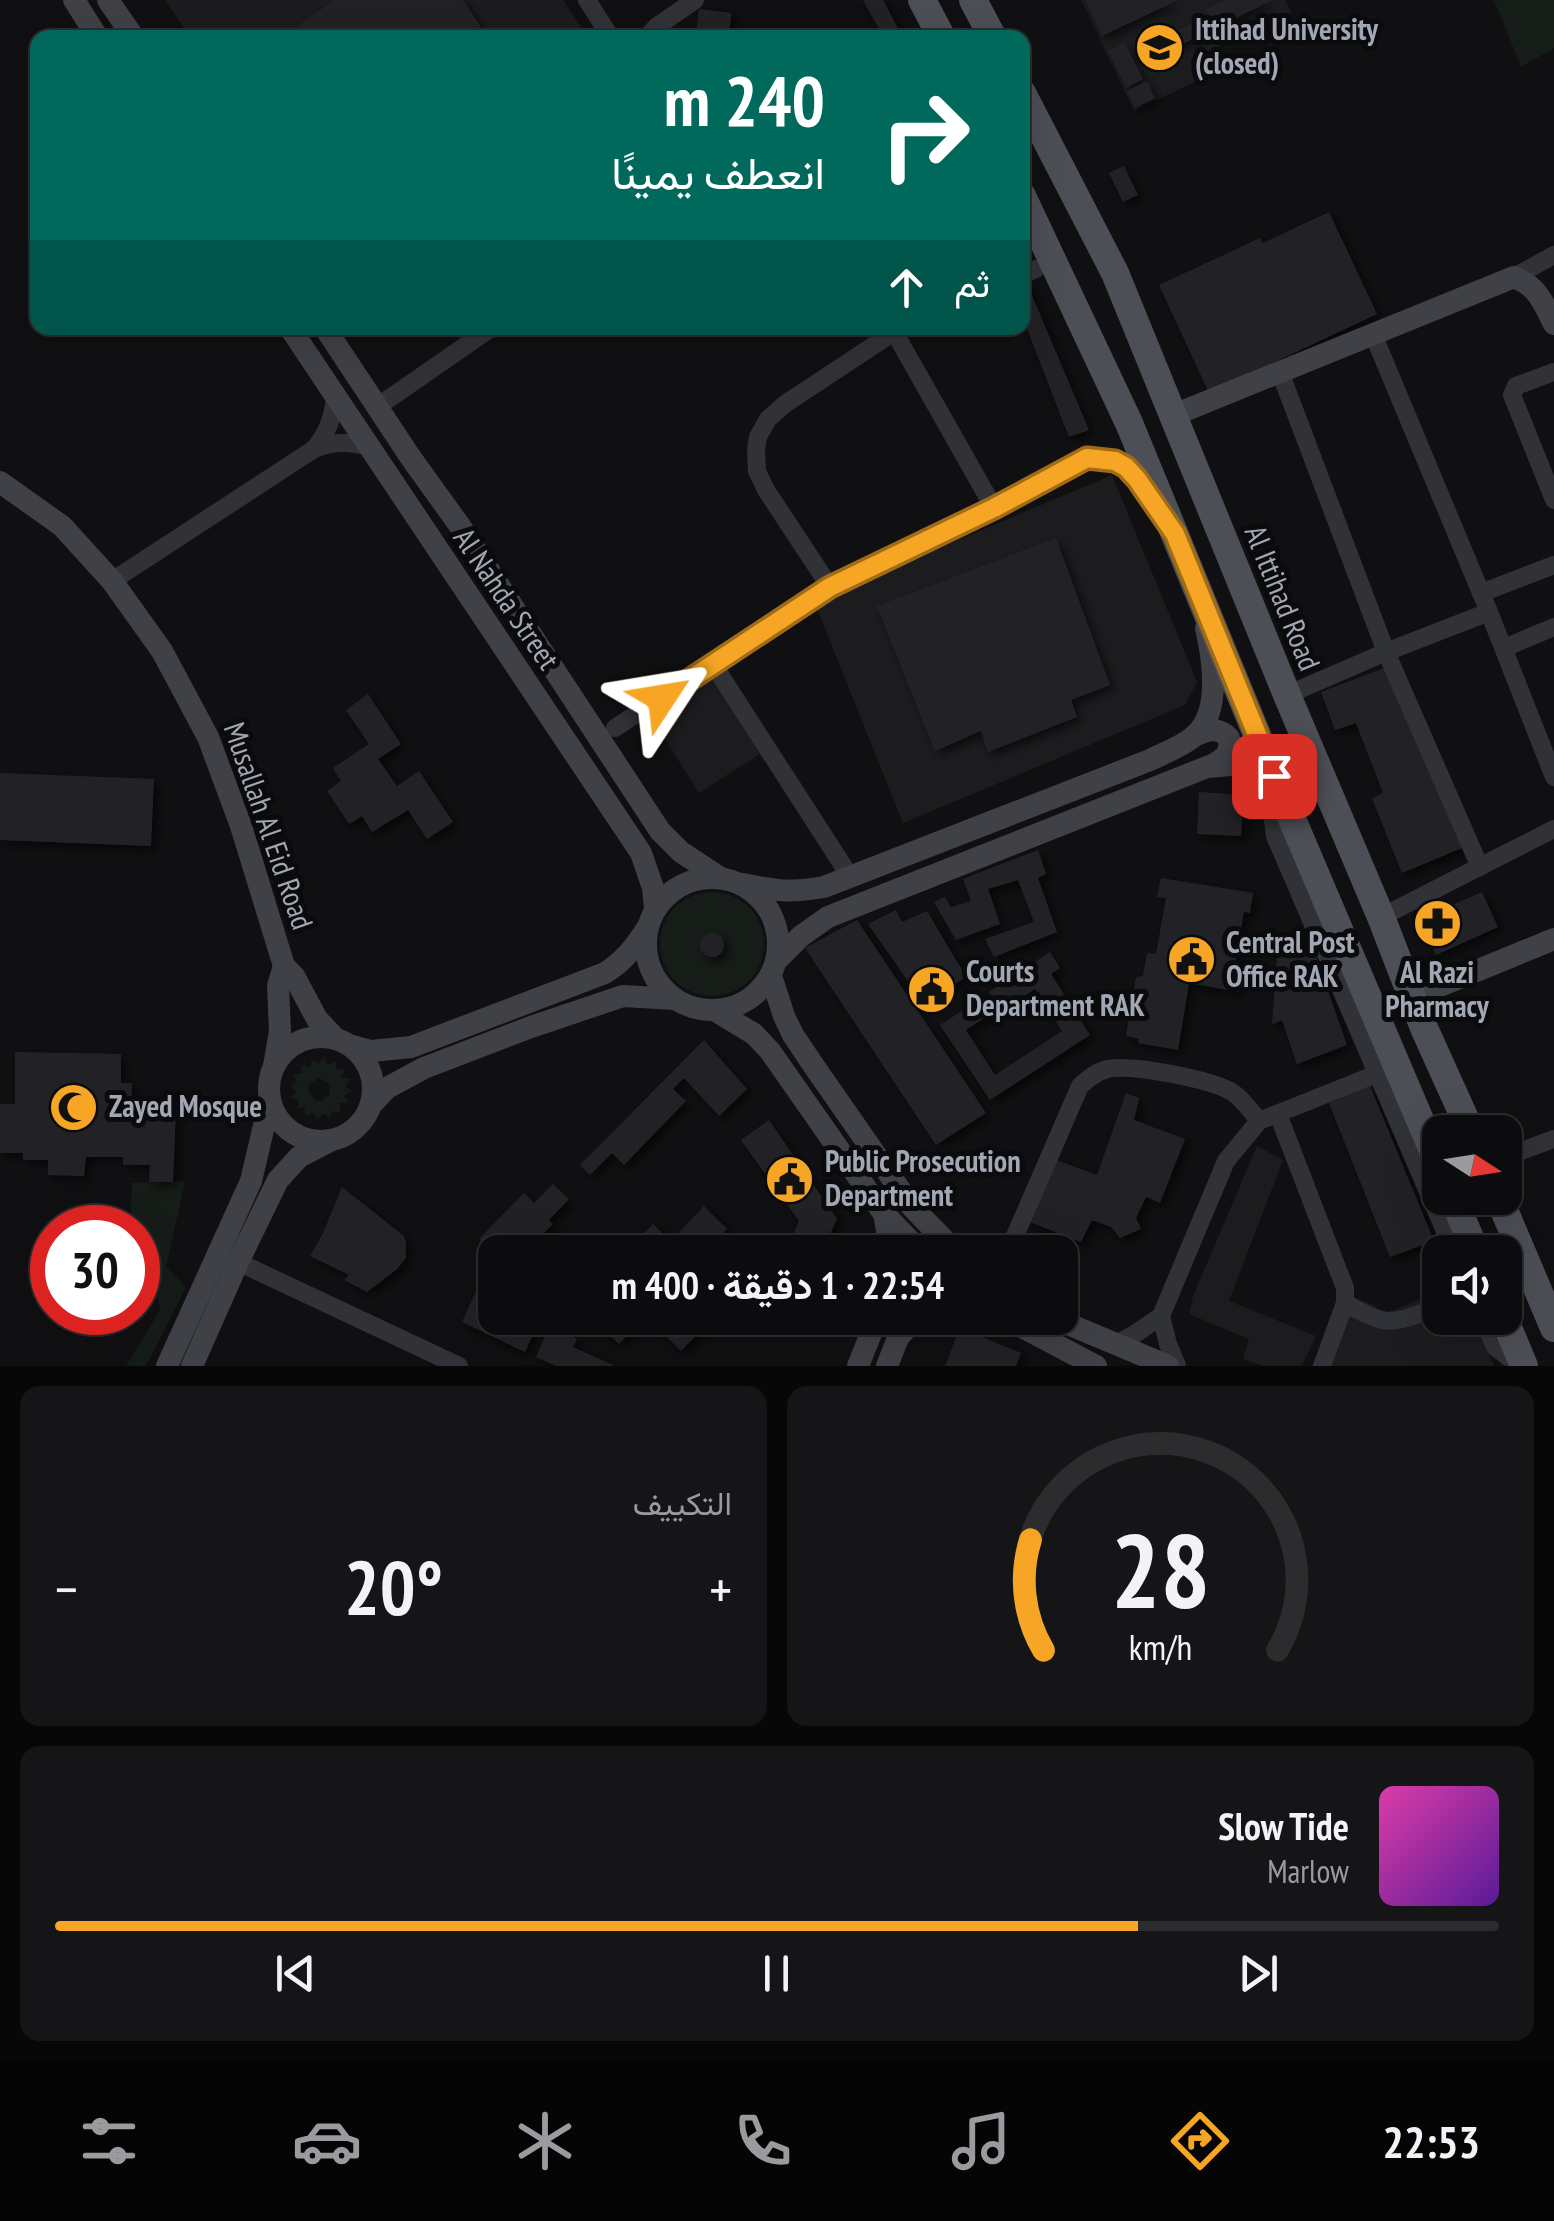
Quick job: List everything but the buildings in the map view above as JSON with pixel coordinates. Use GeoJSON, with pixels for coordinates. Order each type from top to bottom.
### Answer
{"type":"FeatureCollection","features":[{"type":"Feature","properties":{"kind":"main road"},"geometry":{"type":"LineString","coordinates":[[922,0],[938,30]]}},
{"type":"Feature","properties":{"kind":"main road"},"geometry":{"type":"LineString","coordinates":[[973,0],[989,30]]}},
{"type":"Feature","properties":{"kind":"main road","name":"Al Ittihad Road"},"geometry":{"type":"LineString","coordinates":[[1030,109],[1115,274],[1464,1115]]}},
{"type":"Feature","properties":{"kind":"main road"},"geometry":{"type":"LineString","coordinates":[[1030,211],[1129,423],[1422,1126]]}},
{"type":"Feature","properties":{"kind":"main road"},"geometry":{"type":"LineString","coordinates":[[1036,223],[1084,298],[1092,304],[1103,303],[1109,297],[1115,274]]}},
{"type":"Feature","properties":{"kind":"main road"},"geometry":{"type":"LineString","coordinates":[[1522,1269],[1554,1328]]}},
{"type":"Feature","properties":{"kind":"main road"},"geometry":{"type":"LineString","coordinates":[[1510,1335],[1522,1366]]}},
{"type":"Feature","properties":{"kind":"street"},"geometry":{"type":"LineString","coordinates":[[74,0],[93,30]]}},
{"type":"Feature","properties":{"kind":"street"},"geometry":{"type":"LineString","coordinates":[[108,0],[129,30]]}},
{"type":"Feature","properties":{"kind":"street"},"geometry":{"type":"LineString","coordinates":[[587,0],[607,30]]}},
{"type":"Feature","properties":{"kind":"street"},"geometry":{"type":"LineString","coordinates":[[653,30],[695,0]]}},
{"type":"Feature","properties":{"kind":"street"},"geometry":{"type":"LineString","coordinates":[[1174,415],[1514,277],[1554,255]]}},
{"type":"Feature","properties":{"kind":"street"},"geometry":{"type":"LineString","coordinates":[[1514,277],[1530,284],[1554,324]]}},
{"type":"Feature","properties":{"kind":"street"},"geometry":{"type":"LineString","coordinates":[[1373,334],[1490,612],[1554,777]]}},
{"type":"Feature","properties":{"kind":"street","name":"Al Nahda Street"},"geometry":{"type":"LineString","coordinates":[[295,335],[641,854],[651,878],[652,919]]}},
{"type":"Feature","properties":{"kind":"street","name":"Al Nahda Street"},"geometry":{"type":"LineString","coordinates":[[330,335],[660,831],[681,852],[731,880]]}},
{"type":"Feature","properties":{"kind":"street"},"geometry":{"type":"LineString","coordinates":[[377,407],[481,335]]}},
{"type":"Feature","properties":{"kind":"street"},"geometry":{"type":"LineString","coordinates":[[830,587],[761,480],[757,471],[758,437],[768,420],[785,404],[888,335]]}},
{"type":"Feature","properties":{"kind":"street"},"geometry":{"type":"LineString","coordinates":[[900,335],[994,508]]}},
{"type":"Feature","properties":{"kind":"street"},"geometry":{"type":"LineString","coordinates":[[1280,372],[1386,652],[1480,867]]}},
{"type":"Feature","properties":{"kind":"street"},"geometry":{"type":"LineString","coordinates":[[1554,372],[1516,386],[1512,395],[1554,500]]}},
{"type":"Feature","properties":{"kind":"street"},"geometry":{"type":"LineString","coordinates":[[314,449],[332,419],[335,395]]}},
{"type":"Feature","properties":{"kind":"street"},"geometry":{"type":"LineString","coordinates":[[112,581],[314,449],[347,442],[369,447]]}},
{"type":"Feature","properties":{"kind":"street"},"geometry":{"type":"LineString","coordinates":[[615,728],[830,587],[1087,458],[1115,461],[1126,467],[1175,534]]}},
{"type":"Feature","properties":{"kind":"street","name":"Musallah Al Eid Road"},"geometry":{"type":"LineString","coordinates":[[0,482],[62,526],[112,581],[162,652],[208,736],[242,826],[284,966],[294,976],[317,1019],[342,1042]]}},
{"type":"Feature","properties":{"kind":"street"},"geometry":{"type":"LineString","coordinates":[[1482,594],[1554,565]]}},
{"type":"Feature","properties":{"kind":"street"},"geometry":{"type":"LineString","coordinates":[[1194,736],[1204,723],[1212,700],[1213,674],[1200,595]]}},
{"type":"Feature","properties":{"kind":"street"},"geometry":{"type":"LineString","coordinates":[[1287,695],[1490,612]]}},
{"type":"Feature","properties":{"kind":"street"},"geometry":{"type":"LineString","coordinates":[[1504,648],[1554,627]]}},
{"type":"Feature","properties":{"kind":"street"},"geometry":{"type":"LineString","coordinates":[[714,664],[851,878]]}},
{"type":"Feature","properties":{"kind":"street"},"geometry":{"type":"LineString","coordinates":[[167,1366],[251,1181],[274,1067],[294,1045],[322,1037],[371,1051],[411,1047],[604,973],[634,949],[667,894],[683,884],[701,878],[731,880],[778,892],[824,887],[1150,760],[1194,736],[1216,730],[1229,738],[1226,757],[1207,767],[828,917],[800,936],[761,990],[733,1008],[716,1011],[675,1000],[622,996],[424,1068],[387,1088],[350,1132],[308,1151],[284,1172],[192,1366]]}},
{"type":"Feature","properties":{"kind":"street"},"geometry":{"type":"LineString","coordinates":[[1207,767],[1243,764],[1276,781],[1275,836],[1378,1073],[1464,1235]]}},
{"type":"Feature","properties":{"kind":"street"},"geometry":{"type":"LineString","coordinates":[[1380,917],[1554,829]]}},
{"type":"Feature","properties":{"kind":"street"},"geometry":{"type":"LineString","coordinates":[[731,880],[761,897],[773,916],[779,938],[774,968],[784,1016],[802,1047],[912,1208],[939,1235]]}},
{"type":"Feature","properties":{"kind":"street"},"geometry":{"type":"LineString","coordinates":[[652,919],[646,948],[650,968],[660,986],[675,1000]]}},
{"type":"Feature","properties":{"kind":"street"},"geometry":{"type":"LineString","coordinates":[[1413,997],[1554,939]]}},
{"type":"Feature","properties":{"kind":"street","name":"Musallah Al Eid Road"},"geometry":{"type":"LineString","coordinates":[[274,1067],[280,1030],[278,986],[284,966]]}},
{"type":"Feature","properties":{"kind":"street"},"geometry":{"type":"LineString","coordinates":[[716,1011],[738,1023],[770,1051],[884,1214],[904,1235]]}},
{"type":"Feature","properties":{"kind":"street"},"geometry":{"type":"LineString","coordinates":[[342,1042],[367,1065],[372,1078],[370,1106]]}},
{"type":"Feature","properties":{"kind":"street"},"geometry":{"type":"LineString","coordinates":[[1015,1235],[1080,1086],[1092,1076],[1108,1069],[1198,1078],[1230,1090],[1259,1121]]}},
{"type":"Feature","properties":{"kind":"street"},"geometry":{"type":"LineString","coordinates":[[1116,1344],[1162,1316],[1226,1161],[1259,1121],[1378,1073]]}},
{"type":"Feature","properties":{"kind":"street"},"geometry":{"type":"LineString","coordinates":[[270,1100],[276,1116],[301,1137],[317,1141],[334,1139]]}},
{"type":"Feature","properties":{"kind":"street"},"geometry":{"type":"LineString","coordinates":[[1278,1114],[1345,1288],[1345,1304],[1322,1366]]}},
{"type":"Feature","properties":{"kind":"street"},"geometry":{"type":"LineString","coordinates":[[1522,1150],[1554,1138]]}},
{"type":"Feature","properties":{"kind":"street"},"geometry":{"type":"LineString","coordinates":[[884,1214],[888,1235]]}},
{"type":"Feature","properties":{"kind":"street"},"geometry":{"type":"LineString","coordinates":[[238,1262],[459,1366]]}},
{"type":"Feature","properties":{"kind":"street"},"geometry":{"type":"LineString","coordinates":[[1345,1304],[1388,1324],[1422,1313]]}},
{"type":"Feature","properties":{"kind":"street"},"geometry":{"type":"LineString","coordinates":[[1162,1316],[1177,1366]]}},
{"type":"Feature","properties":{"kind":"street"},"geometry":{"type":"LineString","coordinates":[[1078,1328],[1168,1366]]}},
{"type":"Feature","properties":{"kind":"street"},"geometry":{"type":"LineString","coordinates":[[865,1363],[872,1335]]}},
{"type":"Feature","properties":{"kind":"street"},"geometry":{"type":"LineString","coordinates":[[886,1366],[901,1335]]}},
{"type":"Feature","properties":{"kind":"street"},"geometry":{"type":"LineString","coordinates":[[1037,1335],[1096,1366]]}},
{"type":"Feature","properties":{"kind":"street"},"geometry":{"type":"LineString","coordinates":[[1490,1335],[1495,1347],[1522,1366]]}},
{"type":"Feature","properties":{"kind":"shaded area"},"geometry":{"type":"Polygon","coordinates":[[[165,0],[563,0],[583,30],[185,30],[165,0]]]}},
{"type":"Feature","properties":{"kind":"shaded area","name":"Ittihad University (closed)"},"geometry":{"type":"Polygon","coordinates":[[[1081,0],[1285,0],[1291,12],[1190,60],[1199,80],[1134,111],[1081,0]]]}},
{"type":"Feature","properties":{"kind":"shaded area"},"geometry":{"type":"Polygon","coordinates":[[[1494,0],[1554,0],[1554,48],[1521,67],[1494,0]]]}},
{"type":"Feature","properties":{"kind":"shaded area"},"geometry":{"type":"Polygon","coordinates":[[[1112,475],[1197,682],[1185,705],[903,823],[814,601],[1112,475]]]}},
{"type":"Feature","properties":{"kind":"shaded area"},"geometry":{"type":"Polygon","coordinates":[[[708,671],[760,754],[699,793],[647,710],[708,671]]]}},
{"type":"Feature","properties":{"kind":"shaded area"},"geometry":{"type":"Polygon","coordinates":[[[712,892],[732,896],[749,907],[760,924],[764,944],[760,964],[749,981],[732,992],[712,996],[692,992],[675,981],[664,964],[660,944],[664,924],[675,907],[692,896],[712,892]]]}},
{"type":"Feature","properties":{"kind":"shaded area"},"geometry":{"type":"Polygon","coordinates":[[[323,1057],[328,1065],[336,1061],[336,1070],[345,1069],[341,1077],[351,1079],[345,1086],[352,1091],[344,1096],[349,1103],[339,1103],[341,1113],[332,1111],[330,1119],[323,1113],[318,1120],[313,1113],[306,1116],[304,1107],[297,1109],[299,1100],[290,1098],[296,1092],[291,1085],[297,1082],[293,1075],[302,1073],[301,1065],[310,1067],[312,1059],[319,1064],[323,1057]],[[319,1078],[309,1084],[308,1090],[315,1100],[321,1101],[330,1094],[329,1083],[319,1078]]]}},
{"type":"Feature","properties":{"kind":"shaded area"},"geometry":{"type":"Polygon","coordinates":[[[1257,1146],[1283,1160],[1229,1301],[1316,1336],[1302,1366],[1263,1366],[1243,1359],[1249,1339],[1189,1314],[1193,1296],[1257,1146]]]}},
{"type":"Feature","properties":{"kind":"shaded area"},"geometry":{"type":"Polygon","coordinates":[[[185,1181],[166,1267],[186,1287],[146,1366],[126,1366],[145,1335],[160,1335],[160,1205],[131,1205],[132,1183],[185,1181]]]}},
{"type":"Feature","properties":{"kind":"shaded area"},"geometry":{"type":"Polygon","coordinates":[[[1351,1296],[1376,1306],[1376,1311],[1384,1314],[1422,1298],[1422,1335],[1480,1335],[1494,1366],[1324,1366],[1351,1296]]]}},
{"type":"Feature","properties":{"kind":"place","name":"Ittihad University (closed)"},"geometry":{"type":"Point","coordinates":[1160,47]}},
{"type":"Feature","properties":{"kind":"place","name":"Al Razi Pharmacy"},"geometry":{"type":"Point","coordinates":[1437,924]}},
{"type":"Feature","properties":{"kind":"place","name":"Central Post Office RAK"},"geometry":{"type":"Point","coordinates":[1191,960]}},
{"type":"Feature","properties":{"kind":"place","name":"Courts Department RAK"},"geometry":{"type":"Point","coordinates":[931,989]}},
{"type":"Feature","properties":{"kind":"place","name":"Zayed Mosque"},"geometry":{"type":"Point","coordinates":[74,1107]}},
{"type":"Feature","properties":{"kind":"place","name":"Public Prosecution Department"},"geometry":{"type":"Point","coordinates":[790,1179]}},
{"type":"Feature","properties":{"kind":"route"},"geometry":{"type":"LineString","coordinates":[[662,698],[830,587],[1087,458],[1115,461],[1137,479],[1175,534],[1274,776]]}}]}
